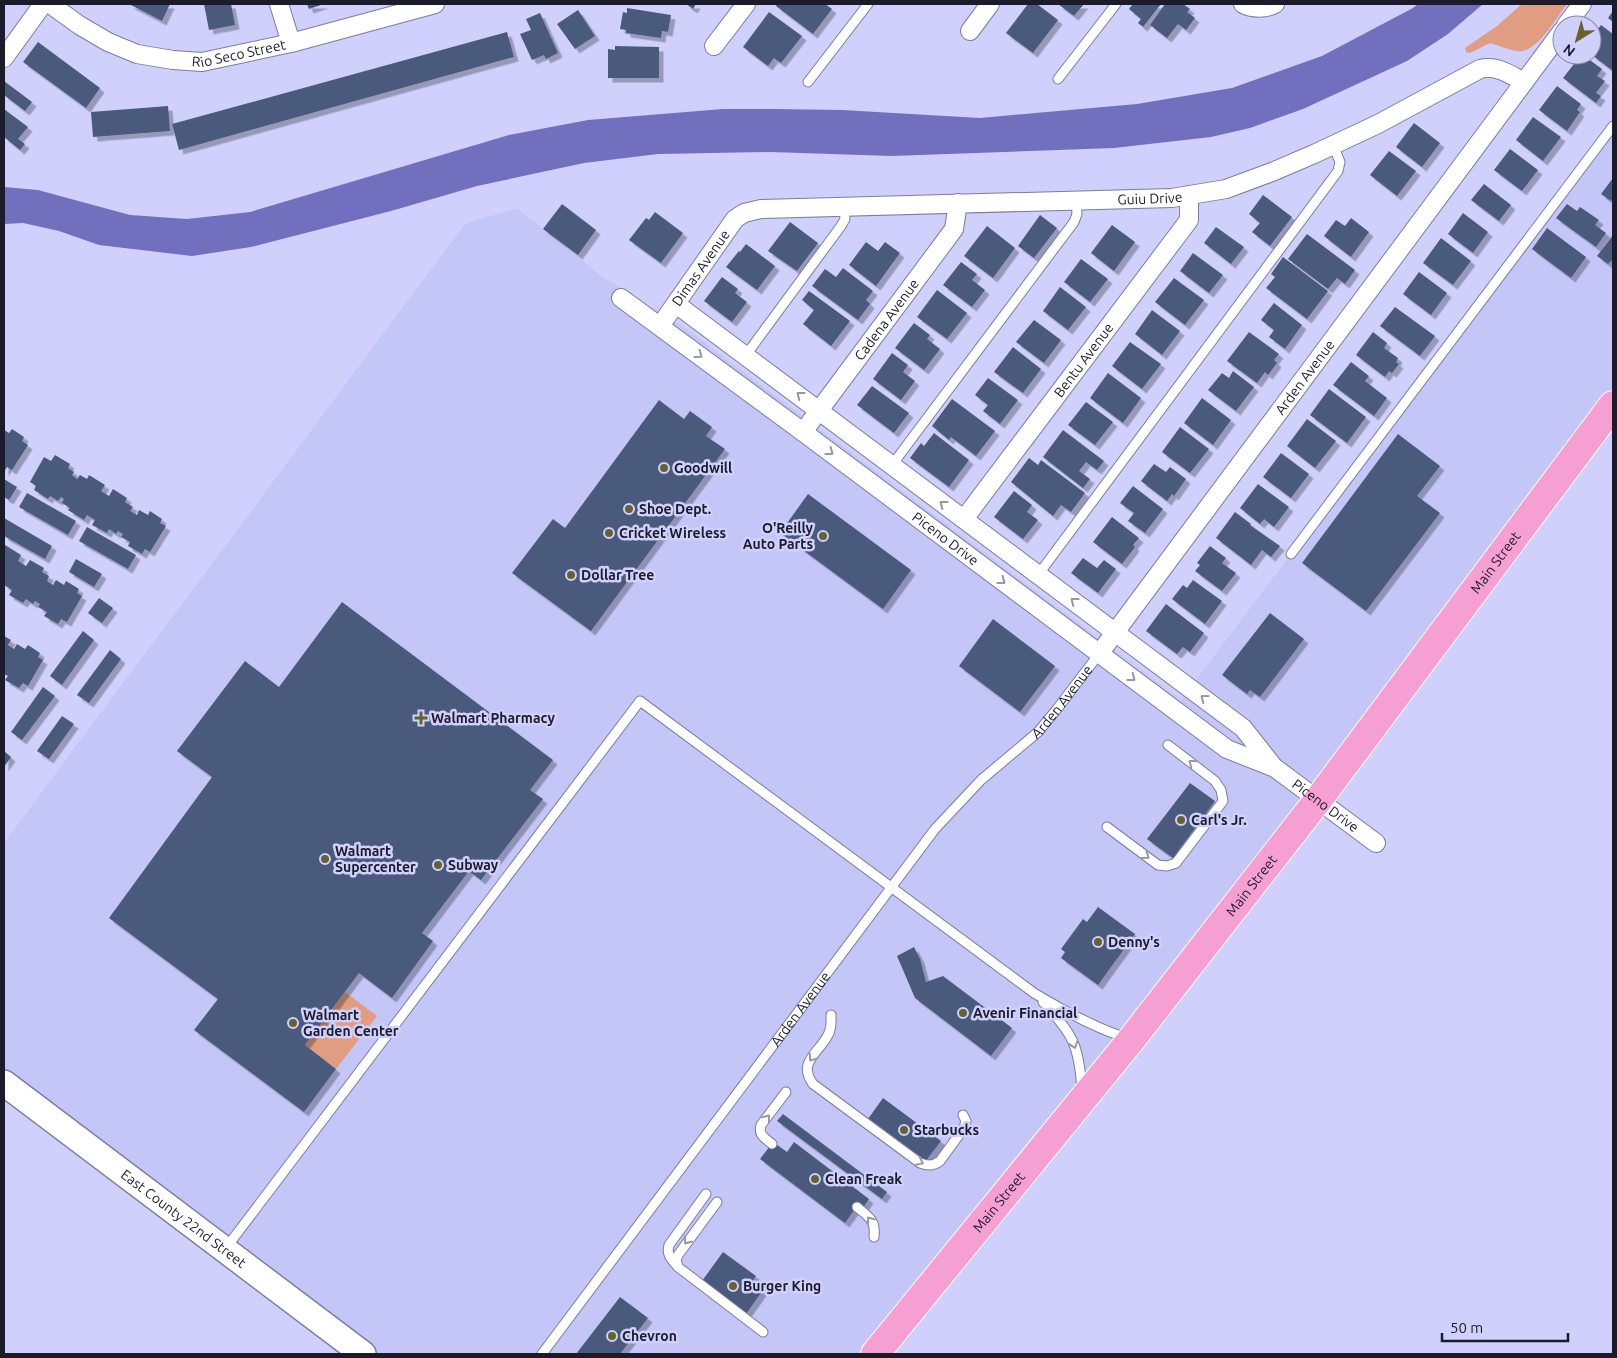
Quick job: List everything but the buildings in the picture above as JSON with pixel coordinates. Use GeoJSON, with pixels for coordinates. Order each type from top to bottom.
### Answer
{"type":"FeatureCollection","features":[{"type":"Feature","properties":{"kind":"highway","name":"Main Street"},"geometry":{"type":"LineString","coordinates":[[875,1354],[1131,1040],[1318,800],[1613,405]]}},
{"type":"Feature","properties":{"kind":"main road","name":"East County 22nd Street"},"geometry":{"type":"LineString","coordinates":[[4,1083],[363,1354]]}},
{"type":"Feature","properties":{"kind":"street"},"geometry":{"type":"LineString","coordinates":[[4,58],[43,4]]}},
{"type":"Feature","properties":{"kind":"street","name":"Rio Seco Street"},"geometry":{"type":"LineString","coordinates":[[50,4],[79,25],[108,42],[137,54],[173,60],[202,62],[290,43],[435,4]]}},
{"type":"Feature","properties":{"kind":"street"},"geometry":{"type":"LineString","coordinates":[[279,4],[290,43]]}},
{"type":"Feature","properties":{"kind":"street"},"geometry":{"type":"LineString","coordinates":[[714,46],[746,4]]}},
{"type":"Feature","properties":{"kind":"street"},"geometry":{"type":"LineString","coordinates":[[970,31],[990,4]]}},
{"type":"Feature","properties":{"kind":"street"},"geometry":{"type":"LineString","coordinates":[[1243,4],[1248,7],[1269,7],[1275,4]]}},
{"type":"Feature","properties":{"kind":"street"},"geometry":{"type":"LineString","coordinates":[[1574,15],[1582,4]]}},
{"type":"Feature","properties":{"kind":"street","name":"Arden Avenue"},"geometry":{"type":"LineString","coordinates":[[1099,654],[1552,44]]}},
{"type":"Feature","properties":{"kind":"street","name":"Guiu Drive"},"geometry":{"type":"LineString","coordinates":[[744,212],[761,209],[1172,198],[1226,189],[1281,168],[1378,124],[1480,69],[1488,67],[1498,68],[1524,82]]}},
{"type":"Feature","properties":{"kind":"street","name":"Bentu Avenue"},"geometry":{"type":"LineString","coordinates":[[964,519],[1189,220],[1190,195]]}},
{"type":"Feature","properties":{"kind":"street","name":"Cadena Avenue"},"geometry":{"type":"LineString","coordinates":[[803,432],[954,229],[958,204]]}},
{"type":"Feature","properties":{"kind":"street","name":"Dimas Avenue"},"geometry":{"type":"LineString","coordinates":[[660,326],[735,220],[744,212]]}},
{"type":"Feature","properties":{"kind":"street","name":"Piceno Drive"},"geometry":{"type":"LineString","coordinates":[[621,298],[1227,749],[1275,768]]}},
{"type":"Feature","properties":{"kind":"street","name":"Piceno Drive"},"geometry":{"type":"LineString","coordinates":[[676,304],[1243,728],[1275,768],[1376,843]]}},
{"type":"Feature","properties":{"kind":"lane"},"geometry":{"type":"LineString","coordinates":[[808,82],[868,4]]}},
{"type":"Feature","properties":{"kind":"lane"},"geometry":{"type":"LineString","coordinates":[[1058,79],[1116,4]]}},
{"type":"Feature","properties":{"kind":"lane"},"geometry":{"type":"LineString","coordinates":[[1291,554],[1613,126]]}},
{"type":"Feature","properties":{"kind":"lane"},"geometry":{"type":"LineString","coordinates":[[1038,575],[1338,171],[1340,162],[1333,145]]}},
{"type":"Feature","properties":{"kind":"lane"},"geometry":{"type":"LineString","coordinates":[[892,465],[1074,222],[1077,214],[1076,200]]}},
{"type":"Feature","properties":{"kind":"lane"},"geometry":{"type":"LineString","coordinates":[[746,355],[841,226],[845,219],[844,207]]}},
{"type":"Feature","properties":{"kind":"lane","name":"Arden Avenue"},"geometry":{"type":"LineString","coordinates":[[542,1354],[945,817],[981,780],[1038,732],[1058,709],[1099,654]]}},
{"type":"Feature","properties":{"kind":"lane"},"geometry":{"type":"LineString","coordinates":[[224,1250],[640,700],[1034,993],[1103,1031],[1131,1040]]}},
{"type":"Feature","properties":{"kind":"lane"},"geometry":{"type":"LineString","coordinates":[[1107,827],[1158,865],[1166,866],[1176,863],[1223,801],[1222,790],[1215,781],[1168,745]]}},
{"type":"Feature","properties":{"kind":"lane"},"geometry":{"type":"LineString","coordinates":[[1034,993],[1062,1022],[1073,1040],[1080,1065],[1082,1100]]}},
{"type":"Feature","properties":{"kind":"lane"},"geometry":{"type":"LineString","coordinates":[[831,1015],[831,1027],[828,1035],[806,1070],[813,1084],[920,1163],[927,1166],[934,1165],[940,1161],[964,1128],[966,1121],[963,1115]]}},
{"type":"Feature","properties":{"kind":"lane"},"geometry":{"type":"LineString","coordinates":[[772,1144],[761,1134],[761,1125],[786,1092]]}},
{"type":"Feature","properties":{"kind":"lane"},"geometry":{"type":"LineString","coordinates":[[706,1194],[668,1245],[667,1250],[670,1258],[678,1267],[764,1332]]}},
{"type":"Feature","properties":{"kind":"lane"},"geometry":{"type":"LineString","coordinates":[[678,1267],[676,1260],[678,1255],[717,1202]]}},
{"type":"Feature","properties":{"kind":"lane"},"geometry":{"type":"LineString","coordinates":[[857,1207],[871,1218],[874,1224],[874,1237]]}},
{"type":"Feature","properties":{"kind":"shaded area"},"geometry":{"type":"Polygon","coordinates":[[[1418,4],[1483,4],[1448,34],[1407,61],[1303,109],[1250,128],[1211,137],[1114,148],[892,156],[770,152],[658,154],[584,163],[477,186],[391,211],[251,247],[192,256],[99,245],[59,231],[23,223],[4,224],[4,187],[38,190],[130,215],[187,219],[250,212],[509,135],[588,120],[723,109],[842,110],[980,118],[1137,104],[1232,88],[1322,56],[1418,4]]]}},
{"type":"Feature","properties":{"kind":"shaded area"},"geometry":{"type":"Polygon","coordinates":[[[1522,4],[1567,4],[1559,15],[1552,15],[1552,24],[1532,47],[1517,51],[1490,43],[1470,53],[1466,52],[1465,48],[1497,26],[1522,4]]]}},
{"type":"Feature","properties":{"kind":"shaded area"},"geometry":{"type":"Polygon","coordinates":[[[1613,126],[1613,405],[875,1354],[363,1354],[4,1083],[4,843],[465,224],[517,208],[600,275],[685,328],[1181,700],[1613,126]]]}},
{"type":"Feature","properties":{"kind":"shaded area"},"geometry":{"type":"Polygon","coordinates":[[[345,992],[377,1016],[336,1069],[305,1045],[345,992]]]}},
{"type":"Feature","properties":{"kind":"place","name":"Goodwill"},"geometry":{"type":"Point","coordinates":[664,468]}},
{"type":"Feature","properties":{"kind":"place","name":"Shoe Dept."},"geometry":{"type":"Point","coordinates":[629,509]}},
{"type":"Feature","properties":{"kind":"place","name":"Cricket Wireless"},"geometry":{"type":"Point","coordinates":[609,533]}},
{"type":"Feature","properties":{"kind":"place","name":"O'Reilly Auto Parts"},"geometry":{"type":"Point","coordinates":[823,536]}},
{"type":"Feature","properties":{"kind":"place","name":"Dollar Tree"},"geometry":{"type":"Point","coordinates":[571,575]}},
{"type":"Feature","properties":{"kind":"place","name":"Walmart Pharmacy"},"geometry":{"type":"Point","coordinates":[421,718]}},
{"type":"Feature","properties":{"kind":"place","name":"Carl's Jr."},"geometry":{"type":"Point","coordinates":[1181,820]}},
{"type":"Feature","properties":{"kind":"place","name":"Walmart Supercenter"},"geometry":{"type":"Point","coordinates":[325,859]}},
{"type":"Feature","properties":{"kind":"place","name":"Subway"},"geometry":{"type":"Point","coordinates":[438,865]}},
{"type":"Feature","properties":{"kind":"place","name":"Denny's"},"geometry":{"type":"Point","coordinates":[1098,942]}},
{"type":"Feature","properties":{"kind":"place","name":"Avenir Financial"},"geometry":{"type":"Point","coordinates":[963,1013]}},
{"type":"Feature","properties":{"kind":"place","name":"Walmart Garden Center"},"geometry":{"type":"Point","coordinates":[293,1023]}},
{"type":"Feature","properties":{"kind":"place","name":"Starbucks"},"geometry":{"type":"Point","coordinates":[904,1130]}},
{"type":"Feature","properties":{"kind":"place","name":"Clean Freak"},"geometry":{"type":"Point","coordinates":[815,1179]}},
{"type":"Feature","properties":{"kind":"place","name":"Burger King"},"geometry":{"type":"Point","coordinates":[733,1286]}},
{"type":"Feature","properties":{"kind":"place","name":"Chevron"},"geometry":{"type":"Point","coordinates":[612,1336]}}]}
